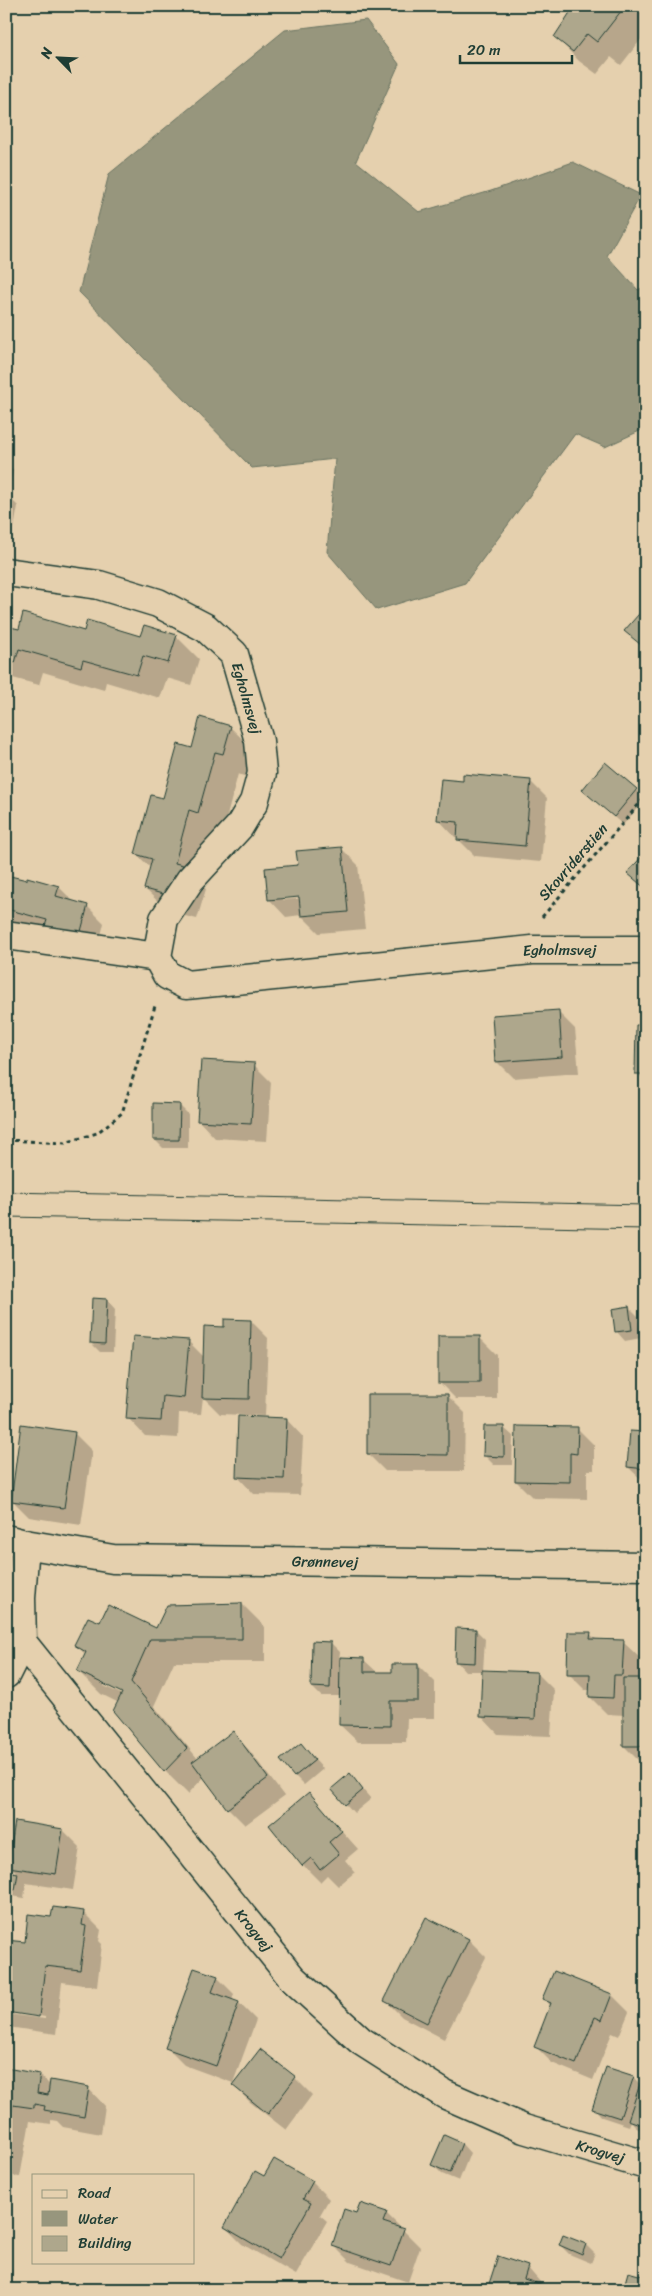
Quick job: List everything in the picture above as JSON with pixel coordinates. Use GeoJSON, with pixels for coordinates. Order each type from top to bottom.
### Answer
{"type":"FeatureCollection","features":[{"type":"Feature","properties":{"kind":"street","name":"Egholmsvej"},"geometry":{"type":"LineString","coordinates":[[6,572],[99,585],[158,603],[206,628],[234,654],[259,741],[262,773],[254,802],[239,827],[190,880],[164,919],[162,966]]}},
{"type":"Feature","properties":{"kind":"street","name":"Egholmsvej"},"geometry":{"type":"LineString","coordinates":[[6,935],[162,966],[186,984],[532,950],[646,950]]}},
{"type":"Feature","properties":{"kind":"street","name":"Grønnevej"},"geometry":{"type":"LineString","coordinates":[[16,1542],[113,1558],[646,1566]]}},
{"type":"Feature","properties":{"kind":"street"},"geometry":{"type":"LineString","coordinates":[[6,1674],[22,1642],[16,1542]]}},
{"type":"Feature","properties":{"kind":"street","name":"Krogvej"},"geometry":{"type":"LineString","coordinates":[[22,1642],[292,1978],[361,2041],[444,2094],[524,2130],[646,2165]]}},
{"type":"Feature","properties":{"kind":"path","name":"Skovriderstien"},"geometry":{"type":"LineString","coordinates":[[532,950],[543,913],[646,796]]}},
{"type":"Feature","properties":{"kind":"path"},"geometry":{"type":"LineString","coordinates":[[6,1140],[65,1143],[97,1134],[122,1113],[150,1020],[162,966]]}},
{"type":"Feature","properties":{"kind":"water"},"geometry":{"type":"Polygon","coordinates":[[[366,20],[399,64],[356,161],[419,212],[491,191],[573,162],[641,195],[607,256],[638,290],[646,286],[646,428],[605,447],[575,434],[465,583],[377,610],[327,552],[335,459],[252,468],[79,292],[109,174],[285,30],[366,20]]]}},
{"type":"Feature","properties":{"kind":"building"},"geometry":{"type":"Polygon","coordinates":[[[566,6],[625,6],[597,42],[587,34],[573,52],[554,37],[571,11],[566,6]]]}},
{"type":"Feature","properties":{"kind":"building"},"geometry":{"type":"Polygon","coordinates":[[[646,606],[646,649],[624,631],[646,606]]]}},
{"type":"Feature","properties":{"kind":"building"},"geometry":{"type":"Polygon","coordinates":[[[23,613],[84,631],[87,620],[140,636],[144,625],[177,635],[168,663],[143,656],[137,675],[83,660],[81,667],[19,649],[15,663],[6,660],[6,626],[19,629],[23,613]]]}},
{"type":"Feature","properties":{"kind":"building"},"geometry":{"type":"Polygon","coordinates":[[[200,717],[231,726],[223,754],[215,752],[198,813],[189,810],[175,863],[183,865],[174,897],[144,889],[152,859],[135,854],[151,795],[163,798],[178,744],[192,748],[200,717]]]}},
{"type":"Feature","properties":{"kind":"building"},"geometry":{"type":"Polygon","coordinates":[[[605,762],[637,789],[614,817],[582,790],[605,762]]]}},
{"type":"Feature","properties":{"kind":"building"},"geometry":{"type":"Polygon","coordinates":[[[463,774],[531,780],[525,846],[457,840],[458,822],[437,820],[441,779],[463,781],[463,774]]]}},
{"type":"Feature","properties":{"kind":"building"},"geometry":{"type":"Polygon","coordinates":[[[342,847],[348,912],[301,916],[299,897],[268,900],[265,868],[298,865],[296,851],[342,847]]]}},
{"type":"Feature","properties":{"kind":"building"},"geometry":{"type":"Polygon","coordinates":[[[646,852],[646,889],[627,873],[646,852]]]}},
{"type":"Feature","properties":{"kind":"building"},"geometry":{"type":"Polygon","coordinates":[[[6,875],[27,880],[27,877],[59,886],[56,896],[88,905],[80,935],[45,926],[47,920],[6,909],[6,875]]]}},
{"type":"Feature","properties":{"kind":"building"},"geometry":{"type":"Polygon","coordinates":[[[559,1010],[562,1057],[495,1062],[492,1015],[559,1010]]]}},
{"type":"Feature","properties":{"kind":"building"},"geometry":{"type":"Polygon","coordinates":[[[636,1025],[646,1025],[646,1074],[635,1074],[636,1025]]]}},
{"type":"Feature","properties":{"kind":"building"},"geometry":{"type":"Polygon","coordinates":[[[201,1060],[255,1063],[251,1124],[197,1121],[201,1060]]]}},
{"type":"Feature","properties":{"kind":"building"},"geometry":{"type":"Polygon","coordinates":[[[153,1103],[180,1104],[179,1140],[153,1140],[153,1103]]]}},
{"type":"Feature","properties":{"kind":"building"},"geometry":{"type":"Polygon","coordinates":[[[92,1298],[107,1299],[105,1344],[90,1343],[92,1298]]]}},
{"type":"Feature","properties":{"kind":"building"},"geometry":{"type":"Polygon","coordinates":[[[629,1306],[632,1330],[615,1332],[612,1309],[629,1306]]]}},
{"type":"Feature","properties":{"kind":"building"},"geometry":{"type":"Polygon","coordinates":[[[224,1319],[251,1320],[249,1399],[202,1398],[204,1326],[224,1327],[224,1319]]]}},
{"type":"Feature","properties":{"kind":"building"},"geometry":{"type":"Polygon","coordinates":[[[133,1336],[189,1340],[184,1398],[163,1396],[161,1421],[126,1419],[133,1336]]]}},
{"type":"Feature","properties":{"kind":"building"},"geometry":{"type":"Polygon","coordinates":[[[438,1336],[480,1336],[480,1383],[438,1383],[438,1336]]]}},
{"type":"Feature","properties":{"kind":"building"},"geometry":{"type":"Polygon","coordinates":[[[367,1394],[448,1394],[448,1455],[367,1454],[367,1394]]]}},
{"type":"Feature","properties":{"kind":"building"},"geometry":{"type":"Polygon","coordinates":[[[238,1416],[287,1418],[284,1479],[236,1477],[238,1416]]]}},
{"type":"Feature","properties":{"kind":"building"},"geometry":{"type":"Polygon","coordinates":[[[21,1424],[75,1432],[64,1508],[11,1501],[21,1424]]]}},
{"type":"Feature","properties":{"kind":"building"},"geometry":{"type":"Polygon","coordinates":[[[484,1426],[504,1426],[504,1457],[483,1456],[484,1426]]]}},
{"type":"Feature","properties":{"kind":"building"},"geometry":{"type":"Polygon","coordinates":[[[516,1426],[578,1427],[577,1454],[570,1453],[570,1482],[515,1481],[516,1426]]]}},
{"type":"Feature","properties":{"kind":"building"},"geometry":{"type":"Polygon","coordinates":[[[630,1431],[646,1432],[646,1469],[627,1467],[630,1431]]]}},
{"type":"Feature","properties":{"kind":"building"},"geometry":{"type":"Polygon","coordinates":[[[242,1603],[242,1639],[150,1639],[131,1682],[187,1748],[164,1772],[113,1711],[122,1693],[77,1671],[86,1652],[74,1645],[88,1617],[100,1622],[108,1605],[156,1628],[167,1605],[242,1603]]]}},
{"type":"Feature","properties":{"kind":"building"},"geometry":{"type":"Polygon","coordinates":[[[456,1628],[476,1629],[475,1663],[455,1662],[456,1628]]]}},
{"type":"Feature","properties":{"kind":"building"},"geometry":{"type":"Polygon","coordinates":[[[568,1632],[591,1632],[590,1639],[624,1640],[622,1675],[614,1675],[613,1698],[589,1697],[590,1674],[567,1674],[568,1632]]]}},
{"type":"Feature","properties":{"kind":"building"},"geometry":{"type":"Polygon","coordinates":[[[312,1641],[331,1642],[330,1688],[311,1687],[312,1641]]]}},
{"type":"Feature","properties":{"kind":"building"},"geometry":{"type":"Polygon","coordinates":[[[340,1657],[364,1658],[364,1672],[392,1672],[392,1664],[418,1664],[418,1701],[390,1701],[390,1726],[339,1725],[340,1657]]]}},
{"type":"Feature","properties":{"kind":"building"},"geometry":{"type":"Polygon","coordinates":[[[646,1667],[646,1746],[623,1746],[623,1678],[645,1678],[646,1667]]]}},
{"type":"Feature","properties":{"kind":"building"},"geometry":{"type":"Polygon","coordinates":[[[482,1670],[537,1672],[535,1719],[480,1717],[482,1670]]]}},
{"type":"Feature","properties":{"kind":"building"},"geometry":{"type":"Polygon","coordinates":[[[233,1731],[268,1778],[227,1809],[192,1762],[233,1731]]]}},
{"type":"Feature","properties":{"kind":"building"},"geometry":{"type":"Polygon","coordinates":[[[301,1743],[315,1760],[294,1777],[280,1760],[301,1743]]]}},
{"type":"Feature","properties":{"kind":"building"},"geometry":{"type":"Polygon","coordinates":[[[350,1773],[363,1790],[345,1805],[331,1789],[350,1773]]]}},
{"type":"Feature","properties":{"kind":"building"},"geometry":{"type":"Polygon","coordinates":[[[309,1792],[342,1831],[329,1842],[339,1854],[320,1870],[311,1858],[302,1866],[269,1825],[309,1792]]]}},
{"type":"Feature","properties":{"kind":"building"},"geometry":{"type":"Polygon","coordinates":[[[15,1821],[63,1829],[56,1874],[8,1867],[15,1821]]]}},
{"type":"Feature","properties":{"kind":"building"},"geometry":{"type":"Polygon","coordinates":[[[6,1871],[18,1873],[15,1890],[6,1889],[6,1871]]]}},
{"type":"Feature","properties":{"kind":"building"},"geometry":{"type":"Polygon","coordinates":[[[53,1907],[84,1911],[82,1925],[86,1926],[80,1970],[45,1966],[39,2017],[6,2012],[6,1940],[25,1942],[28,1914],[51,1917],[53,1907]]]}},
{"type":"Feature","properties":{"kind":"building"},"geometry":{"type":"Polygon","coordinates":[[[426,1917],[469,1939],[427,2023],[384,2001],[426,1917]]]}},
{"type":"Feature","properties":{"kind":"building"},"geometry":{"type":"Polygon","coordinates":[[[194,1968],[218,1976],[212,1992],[239,2002],[216,2066],[165,2048],[194,1968]]]}},
{"type":"Feature","properties":{"kind":"building"},"geometry":{"type":"Polygon","coordinates":[[[554,1971],[612,1994],[602,2020],[595,2017],[576,2064],[534,2047],[551,2003],[542,1999],[554,1971]]]}},
{"type":"Feature","properties":{"kind":"building"},"geometry":{"type":"Polygon","coordinates":[[[260,2049],[296,2077],[268,2114],[232,2085],[260,2049]]]}},
{"type":"Feature","properties":{"kind":"building"},"geometry":{"type":"Polygon","coordinates":[[[606,2067],[634,2076],[620,2118],[592,2109],[606,2067]]]}},
{"type":"Feature","properties":{"kind":"building"},"geometry":{"type":"Polygon","coordinates":[[[6,2068],[40,2074],[37,2093],[48,2095],[50,2080],[89,2087],[84,2117],[44,2110],[45,2106],[34,2104],[34,2108],[13,2105],[6,2145],[6,2068]]]}},
{"type":"Feature","properties":{"kind":"building"},"geometry":{"type":"Polygon","coordinates":[[[644,2072],[646,2073],[646,2126],[628,2120],[644,2072]]]}},
{"type":"Feature","properties":{"kind":"building"},"geometry":{"type":"Polygon","coordinates":[[[444,2135],[462,2143],[450,2173],[431,2165],[444,2135]]]}},
{"type":"Feature","properties":{"kind":"building"},"geometry":{"type":"Polygon","coordinates":[[[274,2159],[313,2181],[303,2199],[311,2203],[279,2259],[224,2227],[255,2171],[264,2176],[274,2159]]]}},
{"type":"Feature","properties":{"kind":"building"},"geometry":{"type":"Polygon","coordinates":[[[360,2203],[387,2212],[383,2222],[404,2229],[391,2266],[332,2246],[344,2209],[356,2213],[360,2203]]]}},
{"type":"Feature","properties":{"kind":"building"},"geometry":{"type":"Polygon","coordinates":[[[563,2235],[586,2244],[582,2255],[559,2245],[563,2235]]]}},
{"type":"Feature","properties":{"kind":"building"},"geometry":{"type":"Polygon","coordinates":[[[498,2256],[528,2266],[524,2279],[545,2286],[544,2290],[487,2290],[498,2256]]]}},
{"type":"Feature","properties":{"kind":"building"},"geometry":{"type":"Polygon","coordinates":[[[628,2272],[646,2277],[646,2290],[623,2290],[628,2272]]]}},
{"type":"Feature","properties":{"kind":"building"},"geometry":{"type":"Polygon","coordinates":[[[589,2282],[612,2289],[587,2290],[589,2282]]]}},
{"type":"Feature","properties":{"kind":"tram line"},"geometry":{"type":"LineString","coordinates":[[6,1192],[646,1205]]}},
{"type":"Feature","properties":{"kind":"tram line"},"geometry":{"type":"LineString","coordinates":[[6,1217],[646,1229]]}}]}
